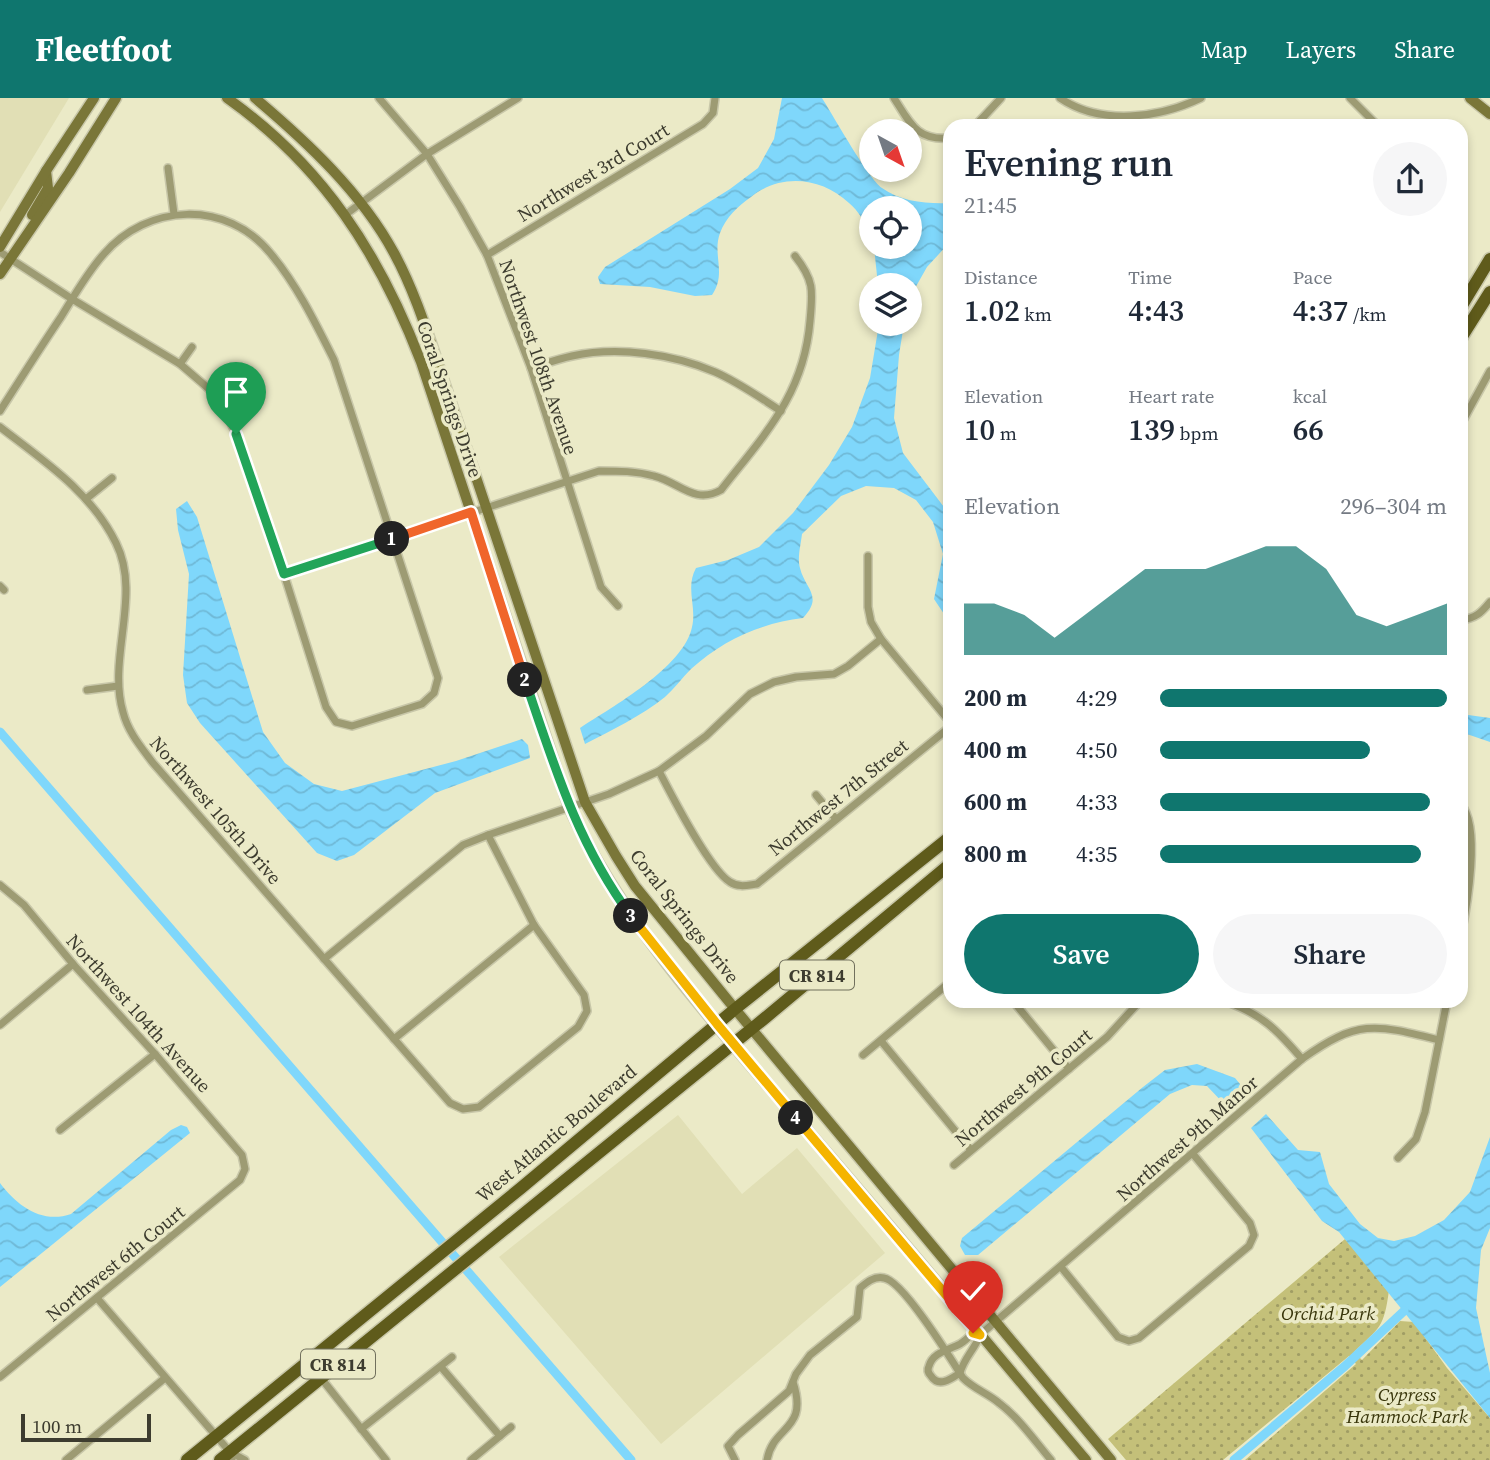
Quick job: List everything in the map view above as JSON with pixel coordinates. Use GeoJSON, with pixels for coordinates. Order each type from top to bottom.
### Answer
{"type":"FeatureCollection","features":[{"type":"Feature","properties":{"kind":"main road"},"geometry":{"type":"LineString","coordinates":[[0,249],[46,171],[94,98]]}},
{"type":"Feature","properties":{"kind":"main road"},"geometry":{"type":"LineString","coordinates":[[0,274],[116,98]]}},
{"type":"Feature","properties":{"kind":"main road","name":"Coral Springs Drive"},"geometry":{"type":"LineString","coordinates":[[227,98],[283,143],[317,177],[376,262],[402,312],[569,807],[586,843],[619,899],[717,1024],[1086,1460]]}},
{"type":"Feature","properties":{"kind":"main road","name":"Coral Springs Drive"},"geometry":{"type":"LineString","coordinates":[[255,98],[294,132],[359,202],[393,252],[418,305],[585,802],[635,886],[734,1009],[1111,1460]]}},
{"type":"Feature","properties":{"kind":"main road"},"geometry":{"type":"LineString","coordinates":[[1470,98],[1490,114]]}},
{"type":"Feature","properties":{"kind":"main road"},"geometry":{"type":"LineString","coordinates":[[20,243],[22,231],[48,188],[46,171]]}},
{"type":"Feature","properties":{"kind":"main road"},"geometry":{"type":"LineString","coordinates":[[1468,295],[1490,259]]}},
{"type":"Feature","properties":{"kind":"main road"},"geometry":{"type":"LineString","coordinates":[[1468,327],[1490,292]]}},
{"type":"Feature","properties":{"kind":"main road","name":"West Atlantic Boulevard"},"geometry":{"type":"LineString","coordinates":[[187,1460],[734,1009],[943,843]]}},
{"type":"Feature","properties":{"kind":"main road","name":"West Atlantic Boulevard"},"geometry":{"type":"LineString","coordinates":[[227,1457],[943,870]]}},
{"type":"Feature","properties":{"kind":"street","name":"Northwest 108th Avenue"},"geometry":{"type":"LineString","coordinates":[[379,98],[426,153],[487,255],[531,368],[565,482],[601,587],[618,606]]}},
{"type":"Feature","properties":{"kind":"street"},"geometry":{"type":"LineString","coordinates":[[345,215],[426,153],[518,98]]}},
{"type":"Feature","properties":{"kind":"street","name":"Northwest 3rd Court"},"geometry":{"type":"LineString","coordinates":[[487,255],[703,124],[713,113],[715,98]]}},
{"type":"Feature","properties":{"kind":"street"},"geometry":{"type":"LineString","coordinates":[[894,98],[913,127],[923,136],[943,137]]}},
{"type":"Feature","properties":{"kind":"street"},"geometry":{"type":"LineString","coordinates":[[982,119],[1001,98]]}},
{"type":"Feature","properties":{"kind":"street"},"geometry":{"type":"LineString","coordinates":[[1060,98],[1093,112],[1123,116],[1150,115],[1182,107],[1201,98]]}},
{"type":"Feature","properties":{"kind":"street"},"geometry":{"type":"LineString","coordinates":[[1350,98],[1371,119]]}},
{"type":"Feature","properties":{"kind":"street"},"geometry":{"type":"LineString","coordinates":[[168,168],[174,214]]}},
{"type":"Feature","properties":{"kind":"street"},"geometry":{"type":"LineString","coordinates":[[0,249],[10,259],[72,299],[180,364],[209,389],[225,410],[236,434],[284,574],[326,707],[336,722],[352,726],[422,704],[434,693],[438,678],[334,360],[314,321],[271,253],[250,235],[227,221],[201,215],[174,214],[146,222],[125,233],[103,255],[72,299],[0,411]]}},
{"type":"Feature","properties":{"kind":"street"},"geometry":{"type":"LineString","coordinates":[[284,574],[599,471],[630,471],[659,477],[697,495],[711,495],[721,490],[768,430],[794,388],[804,360],[809,332],[811,284],[808,273],[794,256]]}},
{"type":"Feature","properties":{"kind":"street"},"geometry":{"type":"LineString","coordinates":[[180,364],[192,347]]}},
{"type":"Feature","properties":{"kind":"street"},"geometry":{"type":"LineString","coordinates":[[531,368],[574,356],[605,352],[639,353],[680,361],[714,372],[780,411]]}},
{"type":"Feature","properties":{"kind":"street"},"geometry":{"type":"LineString","coordinates":[[1468,411],[1490,371]]}},
{"type":"Feature","properties":{"kind":"street","name":"Northwest 105th Drive"},"geometry":{"type":"LineString","coordinates":[[0,427],[60,473],[86,499],[117,545],[124,571],[118,686],[123,713],[134,739],[450,1103],[463,1109],[479,1107],[578,1027],[587,1011],[584,995],[534,925]]}},
{"type":"Feature","properties":{"kind":"street"},"geometry":{"type":"LineString","coordinates":[[86,499],[111,478]]}},
{"type":"Feature","properties":{"kind":"street"},"geometry":{"type":"LineString","coordinates":[[868,556],[868,607],[871,622],[881,639],[943,715]]}},
{"type":"Feature","properties":{"kind":"street"},"geometry":{"type":"LineString","coordinates":[[1468,619],[1481,614],[1490,602]]}},
{"type":"Feature","properties":{"kind":"street"},"geometry":{"type":"LineString","coordinates":[[324,959],[463,845],[585,802],[659,771],[706,736],[750,694],[774,682],[834,674],[881,639]]}},
{"type":"Feature","properties":{"kind":"street"},"geometry":{"type":"LineString","coordinates":[[88,690],[118,686]]}},
{"type":"Feature","properties":{"kind":"street","name":"Northwest 7th Street"},"geometry":{"type":"LineString","coordinates":[[659,771],[680,810],[721,874],[732,883],[743,886],[757,884],[943,730]]}},
{"type":"Feature","properties":{"kind":"street"},"geometry":{"type":"LineString","coordinates":[[816,795],[836,819]]}},
{"type":"Feature","properties":{"kind":"street"},"geometry":{"type":"LineString","coordinates":[[1468,817],[1472,846],[1468,879]]}},
{"type":"Feature","properties":{"kind":"street"},"geometry":{"type":"LineString","coordinates":[[394,1039],[534,925],[488,835]]}},
{"type":"Feature","properties":{"kind":"street","name":"Northwest 104th Avenue"},"geometry":{"type":"LineString","coordinates":[[0,884],[24,905],[242,1155],[245,1169]]}},
{"type":"Feature","properties":{"kind":"street"},"geometry":{"type":"LineString","coordinates":[[0,1025],[73,964]]}},
{"type":"Feature","properties":{"kind":"street"},"geometry":{"type":"LineString","coordinates":[[863,1055],[943,988]]}},
{"type":"Feature","properties":{"kind":"street"},"geometry":{"type":"LineString","coordinates":[[1019,1008],[1069,1069]]}},
{"type":"Feature","properties":{"kind":"street","name":"Northwest 9th Court"},"geometry":{"type":"LineString","coordinates":[[954,1165],[1107,1037],[1134,1008]]}},
{"type":"Feature","properties":{"kind":"street"},"geometry":{"type":"LineString","coordinates":[[1245,1008],[1275,1027],[1302,1059]]}},
{"type":"Feature","properties":{"kind":"street"},"geometry":{"type":"LineString","coordinates":[[1398,1158],[1416,1139],[1446,1008]]}},
{"type":"Feature","properties":{"kind":"street","name":"Northwest 9th Manor"},"geometry":{"type":"LineString","coordinates":[[980,1335],[1302,1059],[1326,1043],[1348,1032],[1389,1027],[1439,1040]]}},
{"type":"Feature","properties":{"kind":"street"},"geometry":{"type":"LineString","coordinates":[[881,1041],[971,1150]]}},
{"type":"Feature","properties":{"kind":"street"},"geometry":{"type":"LineString","coordinates":[[60,1130],[155,1054]]}},
{"type":"Feature","properties":{"kind":"street"},"geometry":{"type":"LineString","coordinates":[[1060,1267],[1118,1337],[1129,1341],[1139,1338],[1250,1246],[1254,1235],[1250,1223],[1193,1154]]}},
{"type":"Feature","properties":{"kind":"street","name":"Northwest 6th Court"},"geometry":{"type":"LineString","coordinates":[[0,1377],[240,1180],[245,1169]]}},
{"type":"Feature","properties":{"kind":"street"},"geometry":{"type":"LineString","coordinates":[[735,1460],[728,1446],[789,1391],[810,1355],[857,1317],[860,1288],[875,1278],[891,1280],[973,1388],[998,1401],[1051,1460]]}},
{"type":"Feature","properties":{"kind":"street"},"geometry":{"type":"LineString","coordinates":[[97,1298],[216,1436],[227,1457],[245,1460]]}},
{"type":"Feature","properties":{"kind":"street"},"geometry":{"type":"LineString","coordinates":[[973,1333],[980,1335],[960,1373],[941,1382],[929,1374],[930,1362],[945,1350],[961,1343],[973,1333]]}},
{"type":"Feature","properties":{"kind":"street"},"geometry":{"type":"LineString","coordinates":[[361,1429],[452,1357]]}},
{"type":"Feature","properties":{"kind":"street"},"geometry":{"type":"LineString","coordinates":[[441,1367],[500,1436]]}},
{"type":"Feature","properties":{"kind":"street"},"geometry":{"type":"LineString","coordinates":[[66,1460],[164,1378]]}},
{"type":"Feature","properties":{"kind":"street"},"geometry":{"type":"LineString","coordinates":[[321,1378],[386,1460]]}},
{"type":"Feature","properties":{"kind":"street"},"geometry":{"type":"LineString","coordinates":[[767,1460],[769,1451],[794,1421],[797,1396],[793,1382]]}},
{"type":"Feature","properties":{"kind":"street"},"geometry":{"type":"LineString","coordinates":[[471,1460],[511,1427]]}},
{"type":"Feature","properties":{"kind":"shaded area"},"geometry":{"type":"Polygon","coordinates":[[[0,98],[69,98],[0,212],[0,98]]]}},
{"type":"Feature","properties":{"kind":"shaded area"},"geometry":{"type":"Polygon","coordinates":[[[678,1115],[742,1194],[797,1148],[885,1253],[661,1444],[499,1257],[678,1115]]]}},
{"type":"Feature","properties":{"kind":"green space"},"geometry":{"type":"Polygon","coordinates":[[[1345,1239],[1389,1290],[1383,1320],[1354,1352],[1362,1360],[1400,1321],[1414,1322],[1447,1368],[1490,1418],[1490,1460],[1245,1460],[1356,1364],[1349,1356],[1223,1460],[1126,1460],[1108,1439],[1345,1239]]]}},
{"type":"Feature","properties":{"kind":"water"},"geometry":{"type":"Polygon","coordinates":[[[782,98],[822,98],[859,158],[859,182],[876,182],[889,193],[898,196],[859,196],[859,214],[838,194],[814,183],[788,181],[775,184],[742,204],[723,227],[717,249],[718,279],[712,295],[695,296],[650,287],[600,284],[598,277],[605,267],[730,189],[758,168],[774,139],[782,98]]]}},
{"type":"Feature","properties":{"kind":"water"},"geometry":{"type":"Polygon","coordinates":[[[922,202],[943,203],[943,250],[922,276],[922,273],[877,273],[875,259],[922,259],[922,202]]]}},
{"type":"Feature","properties":{"kind":"water"},"geometry":{"type":"Polygon","coordinates":[[[877,336],[902,336],[894,418],[903,453],[943,506],[943,554],[933,522],[916,500],[894,488],[866,486],[841,496],[802,534],[799,564],[813,598],[803,618],[772,624],[729,641],[691,669],[656,704],[585,744],[580,728],[645,685],[676,657],[686,642],[693,620],[691,583],[696,568],[728,560],[759,547],[793,513],[829,465],[852,427],[870,378],[877,336]]]}},
{"type":"Feature","properties":{"kind":"water"},"geometry":{"type":"Polygon","coordinates":[[[187,501],[197,517],[263,732],[285,763],[314,784],[342,791],[456,761],[522,739],[528,745],[530,758],[435,793],[354,855],[337,861],[317,853],[200,723],[187,703],[183,675],[189,574],[178,530],[176,509],[187,501]]]}},
{"type":"Feature","properties":{"kind":"water"},"geometry":{"type":"Polygon","coordinates":[[[943,554],[943,612],[934,599],[943,554]]]}},
{"type":"Feature","properties":{"kind":"water"},"geometry":{"type":"Polygon","coordinates":[[[1468,715],[1490,718],[1490,742],[1468,734],[1468,715]]]}},
{"type":"Feature","properties":{"kind":"water"},"geometry":{"type":"Polygon","coordinates":[[[1197,1064],[1235,1078],[1245,1090],[1226,1106],[1207,1086],[1192,1085],[1170,1094],[978,1255],[965,1255],[960,1246],[962,1238],[1143,1087],[1165,1070],[1197,1064]]]}},
{"type":"Feature","properties":{"kind":"water"},"geometry":{"type":"Polygon","coordinates":[[[1266,1114],[1298,1150],[1320,1152],[1329,1184],[1360,1224],[1378,1238],[1394,1241],[1415,1236],[1444,1220],[1470,1192],[1490,1137],[1490,1228],[1481,1250],[1476,1308],[1490,1373],[1490,1418],[1339,1232],[1322,1221],[1251,1128],[1266,1114]]]}},
{"type":"Feature","properties":{"kind":"water"},"geometry":{"type":"Polygon","coordinates":[[[181,1125],[187,1127],[190,1133],[0,1287],[0,1183],[22,1206],[40,1215],[50,1217],[71,1214],[171,1130],[181,1125]]]}},
{"type":"Feature","properties":{"kind":"waterway"},"geometry":{"type":"LineString","coordinates":[[0,732],[631,1460]]}},
{"type":"Feature","properties":{"kind":"waterway"},"geometry":{"type":"LineString","coordinates":[[1234,1460],[1345,1366],[1404,1311]]}},
{"type":"Feature","properties":{"kind":"route"},"geometry":{"type":"LineString","coordinates":[[236,434],[284,574],[471,512],[569,807],[586,843],[619,899],[717,1024],[980,1335],[973,1333]]}},
{"type":"Feature","properties":{"kind":"park label","name":"Orchid Park"},"geometry":{"type":"Point","coordinates":[1328,1313]}},
{"type":"Feature","properties":{"kind":"park label","name":"Cypress Hammock Park"},"geometry":{"type":"Point","coordinates":[1407,1405]}}]}
